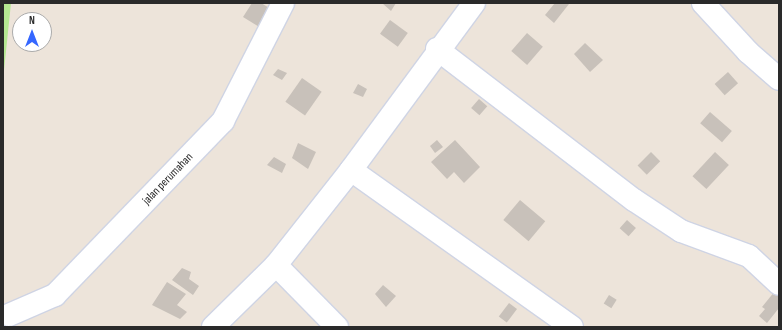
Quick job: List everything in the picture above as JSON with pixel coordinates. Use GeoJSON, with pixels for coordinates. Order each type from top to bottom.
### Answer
{"type":"FeatureCollection","features":[{"type":"Feature","properties":{"kind":"street","name":"jalan perumahan"},"geometry":{"type":"LineString","coordinates":[[9,315],[55,295],[223,122],[283,3]]}},
{"type":"Feature","properties":{"kind":"street"},"geometry":{"type":"LineString","coordinates":[[213,327],[276,265],[351,170],[437,50],[474,3]]}},
{"type":"Feature","properties":{"kind":"street"},"geometry":{"type":"LineString","coordinates":[[703,3],[748,52],[779,79]]}},
{"type":"Feature","properties":{"kind":"street"},"geometry":{"type":"LineString","coordinates":[[437,50],[634,200],[681,231],[749,256],[779,284]]}},
{"type":"Feature","properties":{"kind":"street"},"geometry":{"type":"LineString","coordinates":[[351,170],[572,327]]}},
{"type":"Feature","properties":{"kind":"street"},"geometry":{"type":"LineString","coordinates":[[276,265],[337,327]]}},
{"type":"Feature","properties":{"kind":"green space"},"geometry":{"type":"Polygon","coordinates":[[[3,3],[11,3],[3,80],[3,3]]]}},
{"type":"Feature","properties":{"kind":"building"},"geometry":{"type":"Polygon","coordinates":[[[252,3],[261,3],[271,9],[261,28],[243,17],[252,3]]]}},
{"type":"Feature","properties":{"kind":"building"},"geometry":{"type":"Polygon","coordinates":[[[382,3],[396,3],[391,11],[382,3]]]}},
{"type":"Feature","properties":{"kind":"building"},"geometry":{"type":"Polygon","coordinates":[[[555,3],[569,4],[554,23],[545,15],[555,3]]]}},
{"type":"Feature","properties":{"kind":"building"},"geometry":{"type":"Polygon","coordinates":[[[390,20],[408,33],[398,47],[380,34],[390,20]]]}},
{"type":"Feature","properties":{"kind":"building"},"geometry":{"type":"Polygon","coordinates":[[[527,33],[543,47],[527,65],[511,51],[527,33]]]}},
{"type":"Feature","properties":{"kind":"building"},"geometry":{"type":"Polygon","coordinates":[[[585,43],[603,60],[590,72],[574,54],[585,43]]]}},
{"type":"Feature","properties":{"kind":"building"},"geometry":{"type":"Polygon","coordinates":[[[278,69],[287,73],[282,80],[273,75],[278,69]]]}},
{"type":"Feature","properties":{"kind":"building"},"geometry":{"type":"Polygon","coordinates":[[[728,72],[738,83],[725,95],[715,84],[728,72]]]}},
{"type":"Feature","properties":{"kind":"building"},"geometry":{"type":"Polygon","coordinates":[[[302,78],[322,92],[305,116],[285,102],[302,78]]]}},
{"type":"Feature","properties":{"kind":"building"},"geometry":{"type":"Polygon","coordinates":[[[358,84],[367,89],[363,97],[353,93],[358,84]]]}},
{"type":"Feature","properties":{"kind":"building"},"geometry":{"type":"Polygon","coordinates":[[[479,99],[487,106],[479,115],[471,108],[479,99]]]}},
{"type":"Feature","properties":{"kind":"building"},"geometry":{"type":"Polygon","coordinates":[[[710,112],[732,131],[722,142],[700,123],[710,112]]]}},
{"type":"Feature","properties":{"kind":"building"},"geometry":{"type":"Polygon","coordinates":[[[437,140],[443,147],[435,153],[430,146],[437,140]]]}},
{"type":"Feature","properties":{"kind":"building"},"geometry":{"type":"Polygon","coordinates":[[[455,140],[480,167],[464,183],[454,172],[447,179],[431,162],[455,140]]]}},
{"type":"Feature","properties":{"kind":"building"},"geometry":{"type":"Polygon","coordinates":[[[298,143],[316,152],[308,169],[292,158],[298,143]]]}},
{"type":"Feature","properties":{"kind":"building"},"geometry":{"type":"Polygon","coordinates":[[[651,152],[660,161],[647,175],[638,165],[651,152]]]}},
{"type":"Feature","properties":{"kind":"building"},"geometry":{"type":"Polygon","coordinates":[[[715,152],[729,165],[706,189],[692,176],[715,152]]]}},
{"type":"Feature","properties":{"kind":"building"},"geometry":{"type":"Polygon","coordinates":[[[274,157],[286,164],[282,173],[267,165],[274,157]]]}},
{"type":"Feature","properties":{"kind":"building"},"geometry":{"type":"Polygon","coordinates":[[[520,200],[545,221],[529,241],[503,220],[520,200]]]}},
{"type":"Feature","properties":{"kind":"building"},"geometry":{"type":"Polygon","coordinates":[[[627,220],[636,228],[629,236],[620,228],[627,220]]]}},
{"type":"Feature","properties":{"kind":"building"},"geometry":{"type":"Polygon","coordinates":[[[182,268],[191,272],[189,279],[199,286],[193,295],[172,280],[182,268]]]}},
{"type":"Feature","properties":{"kind":"building"},"geometry":{"type":"Polygon","coordinates":[[[167,282],[186,294],[177,305],[187,312],[180,319],[152,305],[167,282]]]}},
{"type":"Feature","properties":{"kind":"building"},"geometry":{"type":"Polygon","coordinates":[[[383,285],[396,296],[386,307],[375,294],[383,285]]]}},
{"type":"Feature","properties":{"kind":"building"},"geometry":{"type":"Polygon","coordinates":[[[775,291],[779,294],[779,308],[767,323],[759,316],[765,309],[762,307],[775,291]]]}},
{"type":"Feature","properties":{"kind":"building"},"geometry":{"type":"Polygon","coordinates":[[[609,295],[617,300],[611,308],[604,303],[609,295]]]}},
{"type":"Feature","properties":{"kind":"building"},"geometry":{"type":"Polygon","coordinates":[[[509,303],[517,309],[507,323],[499,317],[509,303]]]}}]}
